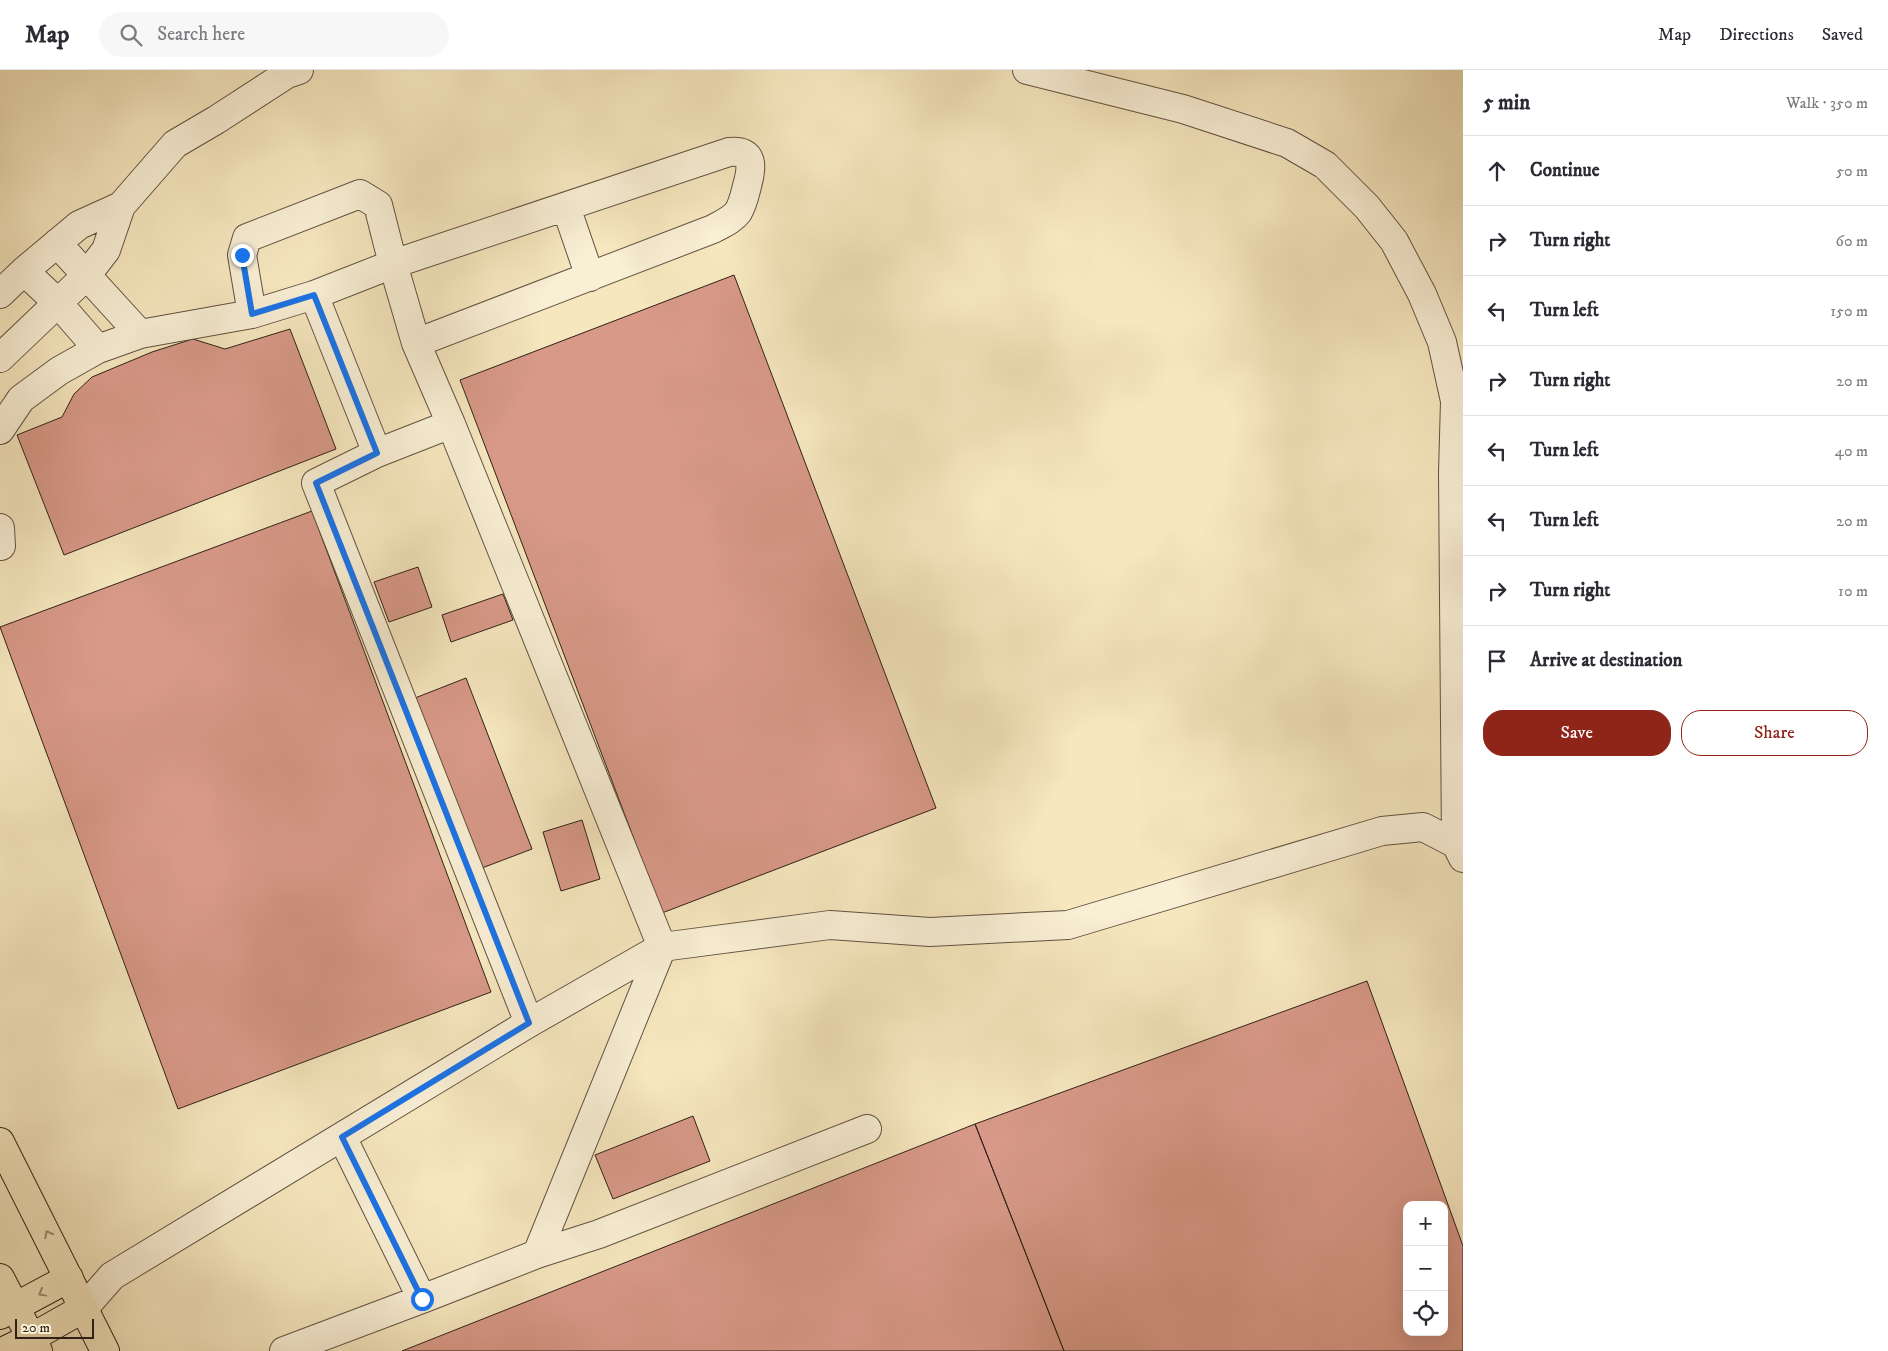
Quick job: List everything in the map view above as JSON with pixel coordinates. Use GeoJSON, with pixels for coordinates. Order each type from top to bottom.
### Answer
{"type":"FeatureCollection","features":[{"type":"Feature","properties":{"kind":"main road"},"geometry":{"type":"LineString","coordinates":[[0,1142],[105,1351]]}},
{"type":"Feature","properties":{"kind":"main road"},"geometry":{"type":"LineString","coordinates":[[0,1278],[8,1312],[34,1344]]}},
{"type":"Feature","properties":{"kind":"main road"},"geometry":{"type":"LineString","coordinates":[[8,1312],[69,1278]]}},
{"type":"Feature","properties":{"kind":"main road"},"geometry":{"type":"LineString","coordinates":[[4,1351],[34,1344],[84,1308]]}},
{"type":"Feature","properties":{"kind":"lane"},"geometry":{"type":"LineString","coordinates":[[1028,70],[1184,109],[1287,143],[1325,165],[1368,207],[1394,241],[1422,294],[1442,342],[1454,401],[1453,483],[1460,851]]}},
{"type":"Feature","properties":{"kind":"lane"},"geometry":{"type":"LineString","coordinates":[[0,358],[86,276],[106,250],[121,206],[176,144],[291,71]]}},
{"type":"Feature","properties":{"kind":"lane"},"geometry":{"type":"LineString","coordinates":[[0,430],[21,399],[59,371],[98,349],[140,334],[252,314],[314,295],[393,264],[729,152],[740,151],[746,155],[750,162],[751,170],[739,210],[733,218],[713,229],[416,343]]}},
{"type":"Feature","properties":{"kind":"lane"},"geometry":{"type":"LineString","coordinates":[[252,314],[242,255],[247,238],[360,194],[378,205],[416,343],[451,424],[662,947],[537,1254]]}},
{"type":"Feature","properties":{"kind":"lane"},"geometry":{"type":"LineString","coordinates":[[0,294],[24,271],[79,226],[121,206]]}},
{"type":"Feature","properties":{"kind":"lane"},"geometry":{"type":"LineString","coordinates":[[566,207],[590,276]]}},
{"type":"Feature","properties":{"kind":"lane"},"geometry":{"type":"LineString","coordinates":[[57,244],[140,334]]}},
{"type":"Feature","properties":{"kind":"lane"},"geometry":{"type":"LineString","coordinates":[[24,271],[58,302],[98,349]]}},
{"type":"Feature","properties":{"kind":"lane"},"geometry":{"type":"LineString","coordinates":[[314,295],[377,453]]}},
{"type":"Feature","properties":{"kind":"lane"},"geometry":{"type":"LineString","coordinates":[[451,424],[377,453],[316,483],[529,1023]]}},
{"type":"Feature","properties":{"kind":"lane"},"geometry":{"type":"LineString","coordinates":[[84,1308],[112,1276],[529,1023],[662,947],[830,925],[930,932],[1068,926],[1382,831],[1423,827],[1460,851]]}},
{"type":"Feature","properties":{"kind":"lane"},"geometry":{"type":"LineString","coordinates":[[284,1351],[537,1254],[599,1234],[866,1129]]}},
{"type":"Feature","properties":{"kind":"lane"},"geometry":{"type":"LineString","coordinates":[[342,1137],[422,1299]]}},
{"type":"Feature","properties":{"kind":"lane"},"geometry":{"type":"LineString","coordinates":[[69,1278],[112,1276]]}},
{"type":"Feature","properties":{"kind":"building"},"geometry":{"type":"Polygon","coordinates":[[[734,275],[936,808],[662,913],[460,380],[734,275]]]}},
{"type":"Feature","properties":{"kind":"building"},"geometry":{"type":"Polygon","coordinates":[[[290,329],[336,449],[64,555],[17,435],[62,417],[74,394],[92,377],[152,352],[193,339],[225,349],[290,329]]]}},
{"type":"Feature","properties":{"kind":"building"},"geometry":{"type":"Polygon","coordinates":[[[312,511],[491,992],[178,1109],[0,627],[312,511]]]}},
{"type":"Feature","properties":{"kind":"building"},"geometry":{"type":"Polygon","coordinates":[[[418,567],[432,607],[389,622],[374,582],[418,567]]]}},
{"type":"Feature","properties":{"kind":"building"},"geometry":{"type":"Polygon","coordinates":[[[503,594],[513,620],[451,642],[442,615],[503,594]]]}},
{"type":"Feature","properties":{"kind":"building"},"geometry":{"type":"Polygon","coordinates":[[[466,678],[532,849],[482,868],[415,698],[466,678]]]}},
{"type":"Feature","properties":{"kind":"building"},"geometry":{"type":"Polygon","coordinates":[[[582,820],[600,879],[561,891],[543,832],[582,820]]]}},
{"type":"Feature","properties":{"kind":"building"},"geometry":{"type":"Polygon","coordinates":[[[1367,981],[1447,1201],[1403,1201],[1403,1336],[1448,1336],[1448,1205],[1463,1246],[1463,1351],[1064,1351],[975,1124],[1367,981]]]}},
{"type":"Feature","properties":{"kind":"building"},"geometry":{"type":"Polygon","coordinates":[[[693,1116],[710,1161],[613,1199],[595,1155],[693,1116]]]}},
{"type":"Feature","properties":{"kind":"building"},"geometry":{"type":"Polygon","coordinates":[[[975,1124],[1064,1351],[402,1351],[975,1124]]]}},
{"type":"Feature","properties":{"kind":"route"},"geometry":{"type":"LineString","coordinates":[[242,255],[252,314],[314,295],[377,453],[316,483],[529,1023],[342,1137],[422,1299]]}}]}
